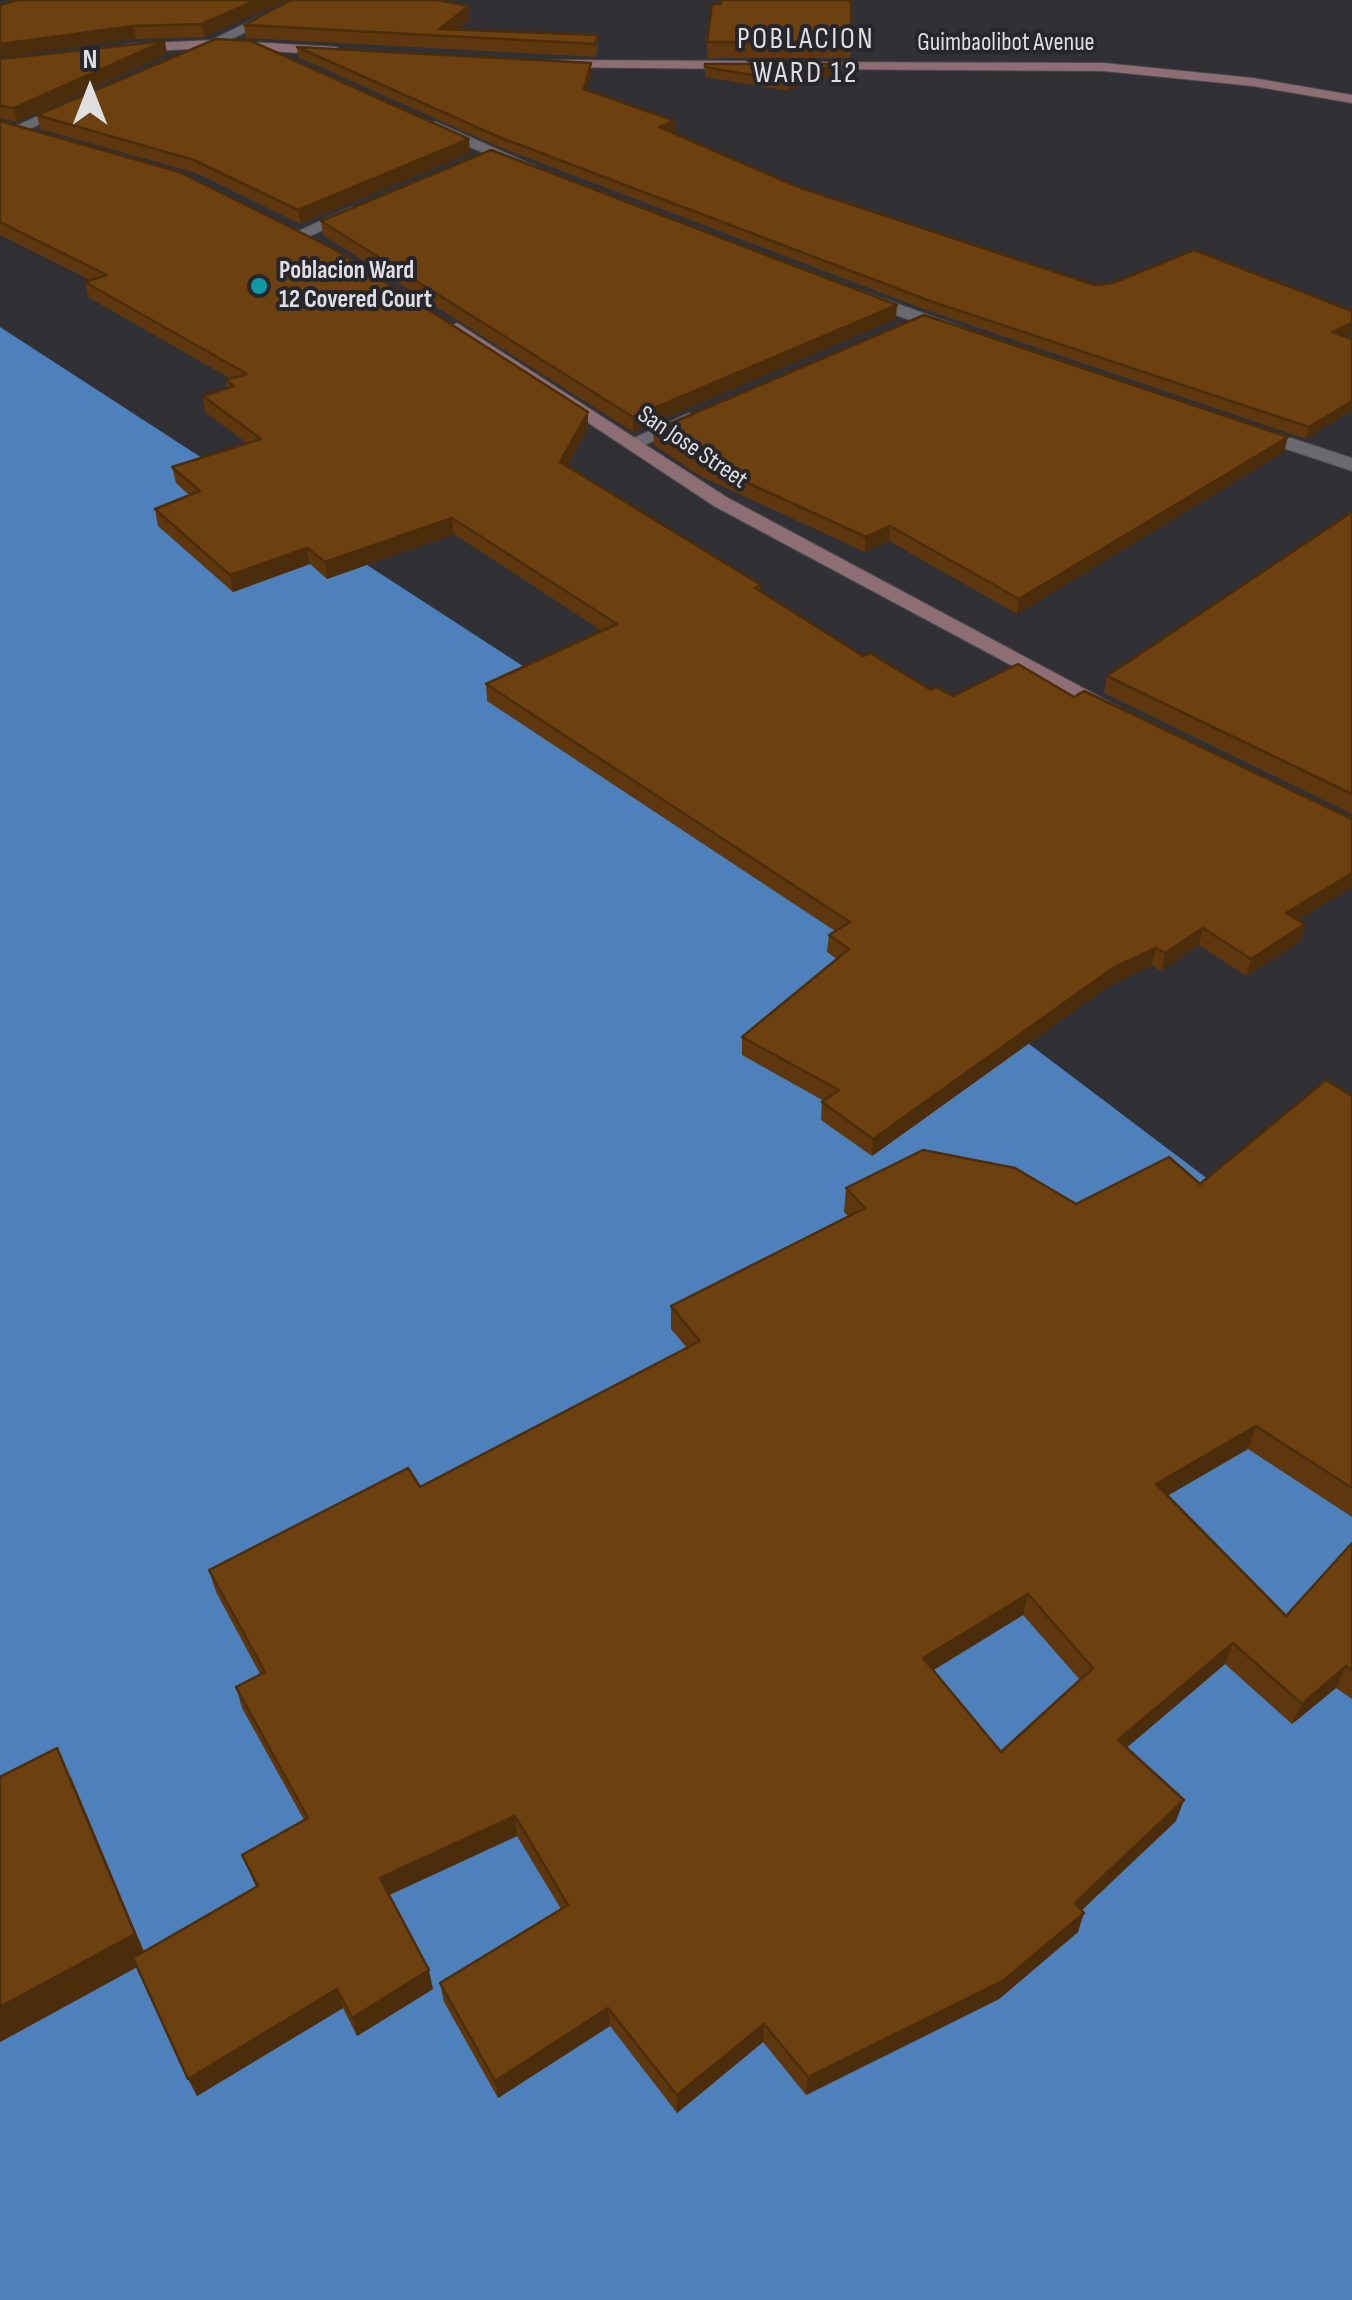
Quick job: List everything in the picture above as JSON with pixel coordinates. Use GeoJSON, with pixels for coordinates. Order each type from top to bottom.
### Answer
{"type":"FeatureCollection","features":[{"type":"Feature","properties":{"kind":"street"},"geometry":{"type":"LineString","coordinates":[[162,67],[304,0]]}},
{"type":"Feature","properties":{"kind":"street"},"geometry":{"type":"LineString","coordinates":[[102,51],[215,44],[355,52]]}},
{"type":"Feature","properties":{"kind":"street"},"geometry":{"type":"LineString","coordinates":[[258,47],[312,71]]}},
{"type":"Feature","properties":{"kind":"street"},"geometry":{"type":"LineString","coordinates":[[530,62],[759,65]]}},
{"type":"Feature","properties":{"kind":"street","name":"Guimbaolibot Avenue"},"geometry":{"type":"LineString","coordinates":[[778,65],[1104,66],[1253,82],[1352,100]]}},
{"type":"Feature","properties":{"kind":"street"},"geometry":{"type":"LineString","coordinates":[[9,127],[90,98]]}},
{"type":"Feature","properties":{"kind":"street"},"geometry":{"type":"LineString","coordinates":[[420,120],[484,157],[546,174]]}},
{"type":"Feature","properties":{"kind":"street"},"geometry":{"type":"LineString","coordinates":[[9,127],[56,140]]}},
{"type":"Feature","properties":{"kind":"street"},"geometry":{"type":"LineString","coordinates":[[328,248],[292,231],[370,205]]}},
{"type":"Feature","properties":{"kind":"street"},"geometry":{"type":"LineString","coordinates":[[832,284],[978,338]]}},
{"type":"Feature","properties":{"kind":"street","name":"San Jose Street"},"geometry":{"type":"LineString","coordinates":[[440,318],[635,442],[721,502],[806,551],[1144,725]]}},
{"type":"Feature","properties":{"kind":"street"},"geometry":{"type":"LineString","coordinates":[[886,334],[922,319]]}},
{"type":"Feature","properties":{"kind":"street"},"geometry":{"type":"LineString","coordinates":[[635,442],[706,411]]}},
{"type":"Feature","properties":{"kind":"street"},"geometry":{"type":"LineString","coordinates":[[1240,427],[1352,466]]}},
{"type":"Feature","properties":{"kind":"water"},"geometry":{"type":"Polygon","coordinates":[[[0,327],[566,694],[1352,1288],[1352,2300],[0,2300],[0,327]]]}},
{"type":"Feature","properties":{"kind":"building"},"geometry":{"type":"Polygon","coordinates":[[[18,0],[256,0],[202,24],[134,26],[0,44],[0,5],[18,0]]]}},
{"type":"Feature","properties":{"kind":"building"},"geometry":{"type":"Polygon","coordinates":[[[291,0],[437,0],[469,6],[439,29],[598,35],[595,44],[244,25],[291,0]]]}},
{"type":"Feature","properties":{"kind":"building"},"geometry":{"type":"Polygon","coordinates":[[[721,0],[851,0],[851,42],[707,42],[712,4],[721,4],[721,0]]]}},
{"type":"Feature","properties":{"kind":"building"},"geometry":{"type":"Polygon","coordinates":[[[216,39],[251,41],[469,139],[298,210],[194,160],[37,115],[216,39]]]}},
{"type":"Feature","properties":{"kind":"building"},"geometry":{"type":"Polygon","coordinates":[[[165,41],[14,108],[0,106],[0,59],[165,41]]]}},
{"type":"Feature","properties":{"kind":"building"},"geometry":{"type":"Polygon","coordinates":[[[297,47],[591,63],[584,89],[675,121],[659,127],[798,187],[1095,285],[1113,283],[1194,250],[1352,311],[1352,323],[1332,332],[1352,339],[1352,401],[1309,427],[930,301],[499,137],[297,47]]]}},
{"type":"Feature","properties":{"kind":"building"},"geometry":{"type":"Polygon","coordinates":[[[705,64],[836,64],[788,81],[705,64]]]}},
{"type":"Feature","properties":{"kind":"building"},"geometry":{"type":"Polygon","coordinates":[[[0,121],[179,172],[332,248],[588,412],[560,462],[761,585],[755,588],[863,656],[870,653],[931,690],[936,687],[953,696],[1018,664],[1074,697],[1084,691],[1352,819],[1352,873],[1286,913],[1305,924],[1251,959],[1203,928],[1165,953],[1156,948],[1113,968],[873,1139],[822,1102],[839,1090],[742,1037],[849,949],[829,935],[850,922],[486,684],[617,624],[452,518],[325,562],[307,548],[230,575],[155,509],[200,491],[172,467],[261,439],[203,396],[234,386],[226,380],[247,374],[85,282],[107,275],[0,222],[0,121]]]}},
{"type":"Feature","properties":{"kind":"building"},"geometry":{"type":"Polygon","coordinates":[[[491,150],[897,305],[633,417],[321,221],[491,150]]]}},
{"type":"Feature","properties":{"kind":"building"},"geometry":{"type":"Polygon","coordinates":[[[924,315],[1288,437],[1019,599],[890,526],[866,537],[700,461],[653,431],[924,315]]]}},
{"type":"Feature","properties":{"kind":"building"},"geometry":{"type":"Polygon","coordinates":[[[1352,512],[1352,794],[1107,676],[1352,512]]]}},
{"type":"Feature","properties":{"kind":"building"},"geometry":{"type":"Polygon","coordinates":[[[1326,1080],[1352,1096],[1352,1488],[1256,1426],[1156,1484],[1286,1616],[1352,1543],[1352,1670],[1346,1666],[1302,1704],[1233,1643],[1118,1740],[1184,1800],[1075,1903],[1084,1913],[1004,1980],[808,2077],[764,2024],[677,2095],[608,2008],[495,2081],[440,1983],[568,1905],[515,1816],[380,1878],[429,1970],[352,2018],[337,1989],[188,2079],[133,1958],[258,1886],[242,1855],[308,1818],[236,1687],[265,1672],[209,1570],[408,1468],[420,1487],[700,1341],[671,1306],[865,1208],[846,1188],[923,1150],[1015,1168],[1076,1204],[1169,1157],[1200,1184],[1326,1080]],[[1028,1594],[923,1658],[1001,1752],[1093,1668],[1028,1594]]]}},
{"type":"Feature","properties":{"kind":"building"},"geometry":{"type":"Polygon","coordinates":[[[57,1748],[135,1934],[0,2007],[0,1777],[57,1748]]]}},
{"type":"Feature","properties":{"kind":"place","name":"Poblacion Ward 12 Covered Court"},"geometry":{"type":"Point","coordinates":[259,286]}},
{"type":"Feature","properties":{"kind":"district","name":"POBLACION WARD 12"},"geometry":{"type":"Point","coordinates":[806,57]}}]}
